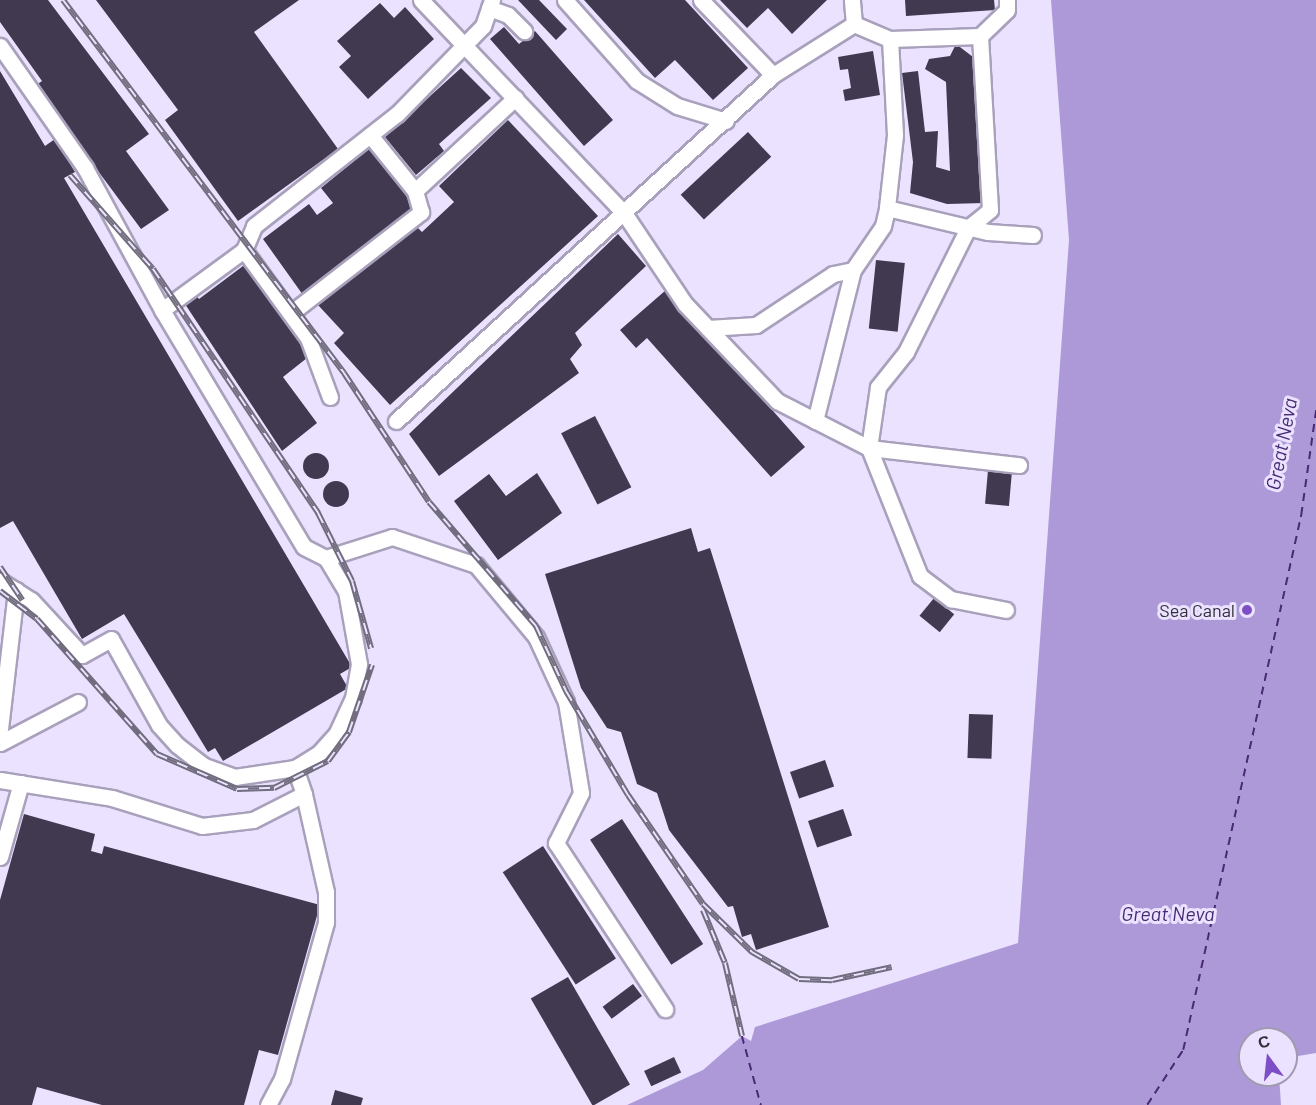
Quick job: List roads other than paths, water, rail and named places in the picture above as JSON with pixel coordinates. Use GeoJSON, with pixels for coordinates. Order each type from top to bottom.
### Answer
{"type":"FeatureCollection","features":[{"type":"Feature","properties":{"kind":"lane"},"geometry":{"type":"LineString","coordinates":[[421,0],[624,213],[685,304],[777,401],[869,448],[1019,465]]}},
{"type":"Feature","properties":{"kind":"lane"},"geometry":{"type":"LineString","coordinates":[[565,0],[637,81],[677,106],[726,121]]}},
{"type":"Feature","properties":{"kind":"lane"},"geometry":{"type":"LineString","coordinates":[[701,0],[773,75]]}},
{"type":"Feature","properties":{"kind":"lane"},"geometry":{"type":"LineString","coordinates":[[852,0],[854,24]]}},
{"type":"Feature","properties":{"kind":"lane"},"geometry":{"type":"LineString","coordinates":[[854,24],[890,39],[980,36],[1007,10],[1007,0]]}},
{"type":"Feature","properties":{"kind":"lane"},"geometry":{"type":"LineString","coordinates":[[162,310],[244,250],[254,226],[370,135],[466,47],[483,26],[490,4],[508,15],[524,31]]}},
{"type":"Feature","properties":{"kind":"lane"},"geometry":{"type":"LineString","coordinates":[[396,421],[726,121],[773,75],[854,24]]}},
{"type":"Feature","properties":{"kind":"lane"},"geometry":{"type":"LineString","coordinates":[[980,36],[990,210],[968,228],[906,352],[878,387],[869,448],[920,576],[951,599],[1005,610]]}},
{"type":"Feature","properties":{"kind":"lane"},"geometry":{"type":"LineString","coordinates":[[815,421],[853,270],[883,226],[887,208],[895,135],[890,39]]}},
{"type":"Feature","properties":{"kind":"lane"},"geometry":{"type":"LineString","coordinates":[[0,46],[85,168],[162,310],[304,548],[326,558],[346,591],[359,663],[353,698],[337,733],[295,768],[235,777],[204,766],[159,725],[111,639],[82,655],[16,590],[0,581]]}},
{"type":"Feature","properties":{"kind":"lane"},"geometry":{"type":"LineString","coordinates":[[415,191],[515,98]]}},
{"type":"Feature","properties":{"kind":"lane"},"geometry":{"type":"LineString","coordinates":[[291,313],[421,212],[415,191],[370,135]]}},
{"type":"Feature","properties":{"kind":"lane"},"geometry":{"type":"LineString","coordinates":[[887,208],[968,228],[1033,235]]}},
{"type":"Feature","properties":{"kind":"lane"},"geometry":{"type":"LineString","coordinates":[[244,250],[291,313],[319,362],[330,397]]}},
{"type":"Feature","properties":{"kind":"lane"},"geometry":{"type":"LineString","coordinates":[[708,328],[756,325],[832,274],[853,270]]}},
{"type":"Feature","properties":{"kind":"lane"},"geometry":{"type":"LineString","coordinates":[[326,558],[392,537],[476,565],[536,638],[566,702],[580,793],[556,843],[665,1009]]}},
{"type":"Feature","properties":{"kind":"lane"},"geometry":{"type":"LineString","coordinates":[[0,729],[16,590]]}},
{"type":"Feature","properties":{"kind":"lane"},"geometry":{"type":"LineString","coordinates":[[0,743],[78,702]]}},
{"type":"Feature","properties":{"kind":"lane"},"geometry":{"type":"LineString","coordinates":[[268,1105],[282,1079],[326,922],[326,891],[304,794],[295,768]]}},
{"type":"Feature","properties":{"kind":"lane"},"geometry":{"type":"LineString","coordinates":[[0,780],[112,798],[202,826],[252,820],[304,794]]}},
{"type":"Feature","properties":{"kind":"lane"},"geometry":{"type":"LineString","coordinates":[[0,857],[4,827],[21,783]]}},
{"type":"Feature","properties":{"kind":"water","name":"Great Neva"},"geometry":{"type":"Polygon","coordinates":[[[1051,0],[1316,0],[1316,1053],[1298,1056],[1298,1027],[1238,1027],[1238,1087],[1280,1087],[1281,1105],[627,1105],[703,1070],[742,1036],[751,1041],[755,1027],[1018,943],[1069,240],[1051,0]]]}},
{"type":"Feature","properties":{"kind":"railway"},"geometry":{"type":"LineString","coordinates":[[63,0],[344,373],[429,502],[536,626],[566,691],[628,795],[703,904],[752,952],[799,979],[832,980],[892,967]]}},
{"type":"Feature","properties":{"kind":"railway"},"geometry":{"type":"LineString","coordinates":[[70,175],[153,269],[318,513],[352,581],[371,648]]}},
{"type":"Feature","properties":{"kind":"railway"},"geometry":{"type":"LineString","coordinates":[[0,567],[22,600]]}},
{"type":"Feature","properties":{"kind":"railway"},"geometry":{"type":"LineString","coordinates":[[0,591],[37,619],[157,754],[237,789],[274,788],[328,761],[349,732],[372,665]]}},
{"type":"Feature","properties":{"kind":"railway"},"geometry":{"type":"LineString","coordinates":[[703,910],[725,963],[742,1036]]}},
{"type":"Feature","properties":{"kind":"place","name":"Sea Canal"},"geometry":{"type":"Point","coordinates":[1247,610]}}]}
